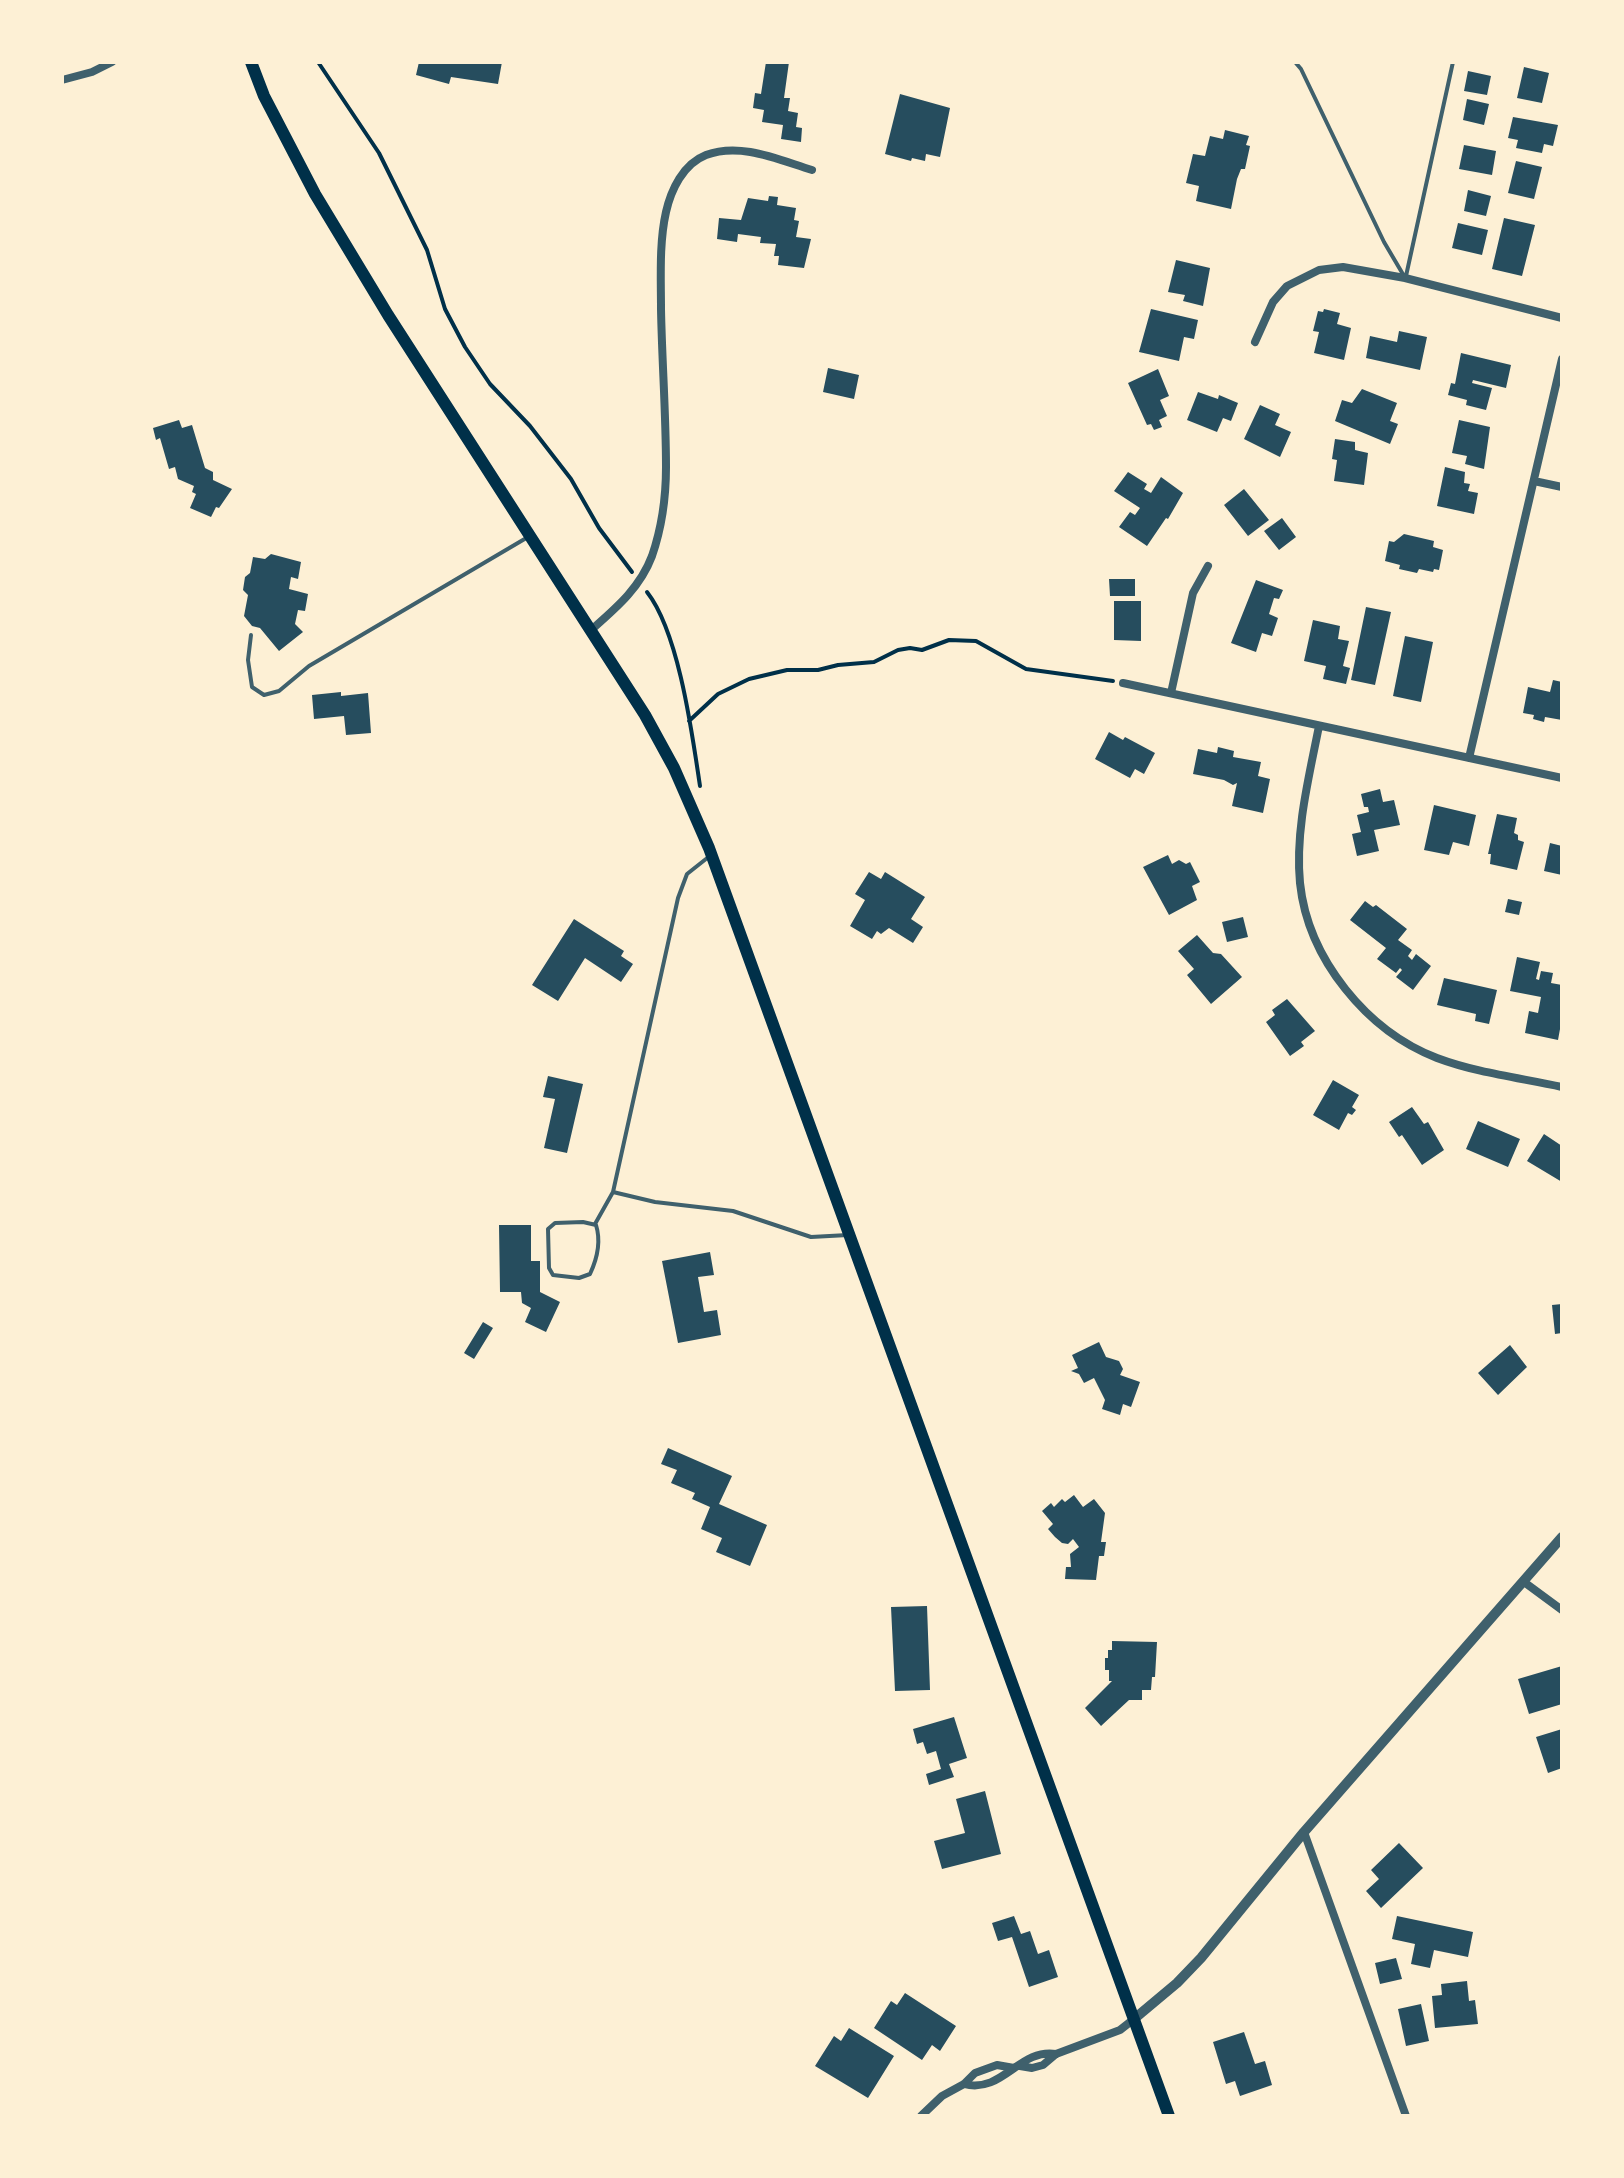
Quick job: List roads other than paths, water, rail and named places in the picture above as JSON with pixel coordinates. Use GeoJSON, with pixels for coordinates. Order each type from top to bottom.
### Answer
{"type":"FeatureCollection","features":[{"type":"Feature","properties":{"kind":"main road"},"geometry":{"type":"LineString","coordinates":[[251,62],[264,96],[315,194],[388,315],[645,715],[674,768],[712,855],[1169,2116]]}},
{"type":"Feature","properties":{"kind":"street"},"geometry":{"type":"LineString","coordinates":[[62,80],[92,72],[112,62]]}},
{"type":"Feature","properties":{"kind":"street"},"geometry":{"type":"LineString","coordinates":[[591,630],[639,582],[651,559],[662,519],[666,469],[662,262],[665,215],[673,190],[697,160],[724,150],[749,152],[812,170]]}},
{"type":"Feature","properties":{"kind":"street"},"geometry":{"type":"LineString","coordinates":[[1255,342],[1278,294],[1319,270],[1343,267],[1405,278],[1562,317]]}},
{"type":"Feature","properties":{"kind":"street"},"geometry":{"type":"LineString","coordinates":[[1469,758],[1562,359]]}},
{"type":"Feature","properties":{"kind":"street"},"geometry":{"type":"LineString","coordinates":[[1534,481],[1562,487]]}},
{"type":"Feature","properties":{"kind":"street"},"geometry":{"type":"LineString","coordinates":[[1171,693],[1193,593],[1208,566]]}},
{"type":"Feature","properties":{"kind":"street"},"geometry":{"type":"LineString","coordinates":[[1123,683],[1562,778]]}},
{"type":"Feature","properties":{"kind":"street"},"geometry":{"type":"LineString","coordinates":[[1319,726],[1304,804],[1300,884],[1317,940],[1331,969],[1368,1014],[1413,1047],[1464,1066],[1562,1087]]}},
{"type":"Feature","properties":{"kind":"street"},"geometry":{"type":"LineString","coordinates":[[921,2116],[942,2096],[986,2067],[1001,2064],[1032,2068],[1043,2065],[1056,2054],[1120,2030],[1177,1983],[1304,1832],[1562,1537]]}},
{"type":"Feature","properties":{"kind":"street"},"geometry":{"type":"LineString","coordinates":[[1524,1582],[1562,1610]]}},
{"type":"Feature","properties":{"kind":"street"},"geometry":{"type":"LineString","coordinates":[[1304,1832],[1406,2116]]}},
{"type":"Feature","properties":{"kind":"street"},"geometry":{"type":"LineString","coordinates":[[964,2084],[984,2086],[1001,2079],[1017,2067]]}},
{"type":"Feature","properties":{"kind":"lane"},"geometry":{"type":"LineString","coordinates":[[1295,62],[1405,278]]}},
{"type":"Feature","properties":{"kind":"lane"},"geometry":{"type":"LineString","coordinates":[[1405,278],[1453,62]]}},
{"type":"Feature","properties":{"kind":"lane"},"geometry":{"type":"LineString","coordinates":[[251,635],[248,660],[252,687],[264,695],[273,694],[309,666],[530,536]]}},
{"type":"Feature","properties":{"kind":"lane"},"geometry":{"type":"LineString","coordinates":[[595,1224],[613,1192],[678,898],[687,874],[712,855]]}},
{"type":"Feature","properties":{"kind":"lane"},"geometry":{"type":"LineString","coordinates":[[613,1192],[655,1202],[733,1211],[811,1237],[850,1235]]}},
{"type":"Feature","properties":{"kind":"lane"},"geometry":{"type":"LineString","coordinates":[[595,1224],[598,1241],[590,1274],[579,1278],[553,1275],[549,1268],[547,1233],[552,1225],[595,1224]]}}]}
